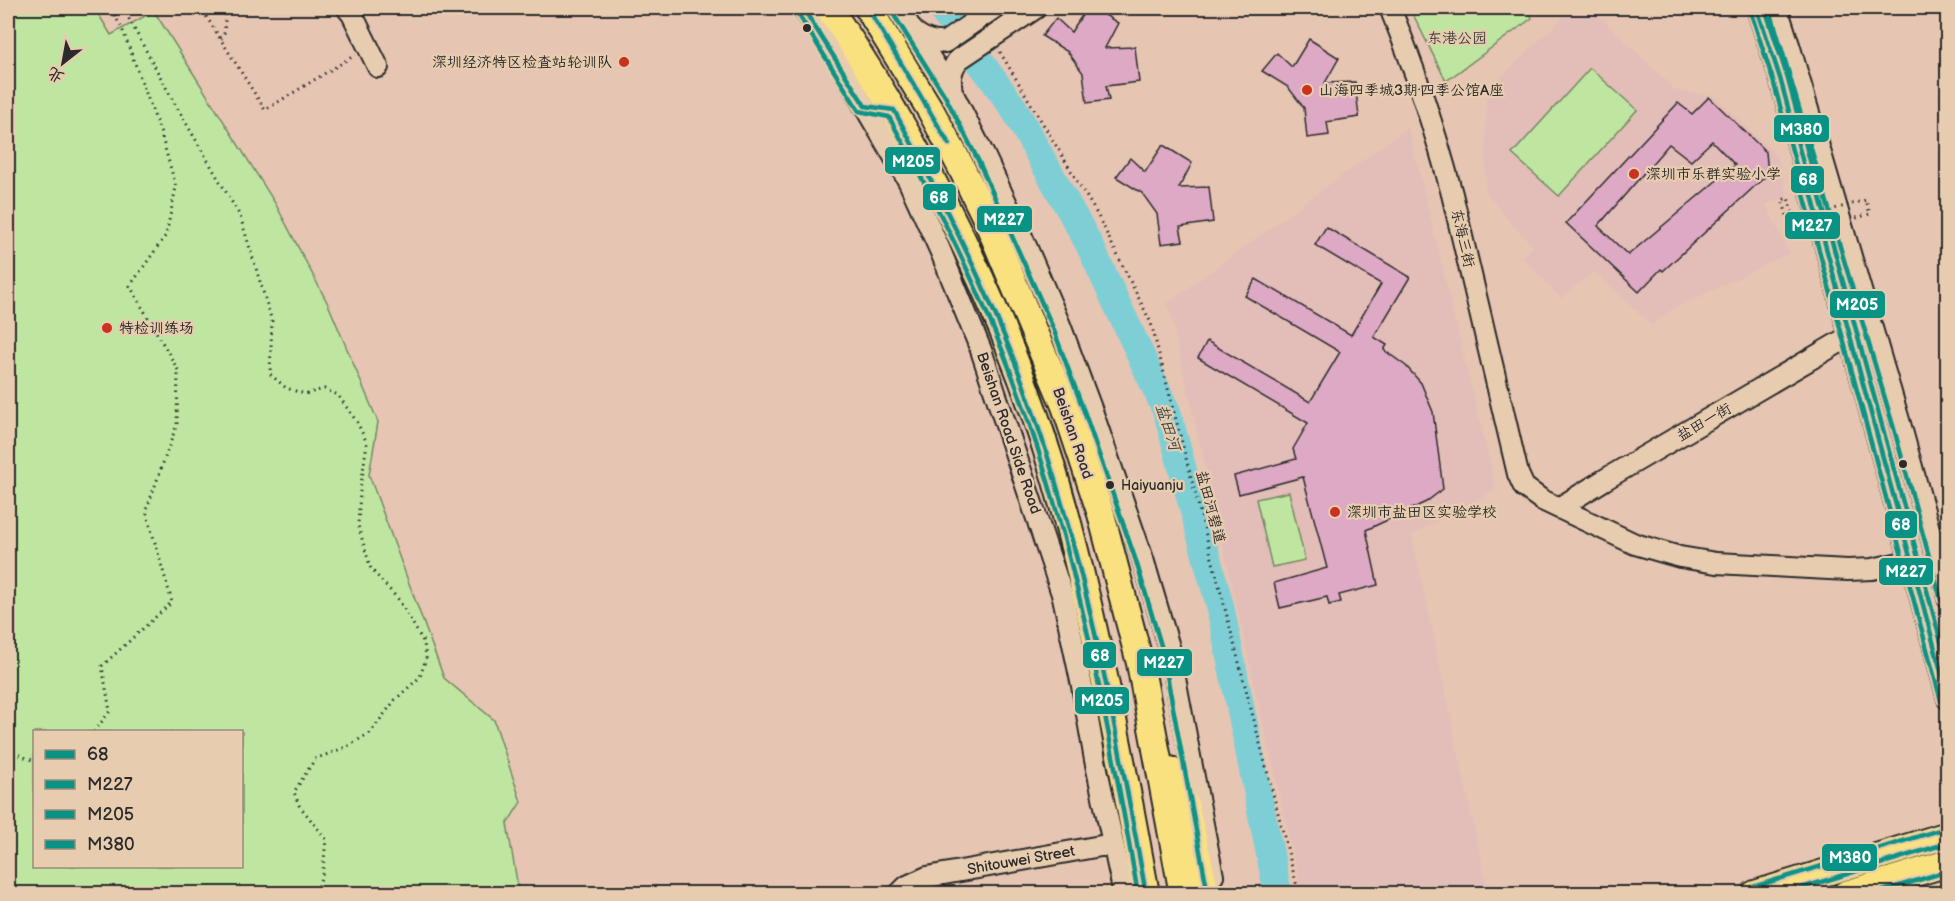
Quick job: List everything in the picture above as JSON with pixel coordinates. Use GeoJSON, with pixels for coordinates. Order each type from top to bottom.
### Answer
{"type":"FeatureCollection","features":[{"type":"Feature","properties":{"kind":"main road","name":"Beishan Road"},"geometry":{"type":"LineString","coordinates":[[829,8],[894,110],[940,196],[974,264],[1011,351],[1066,515],[1074,594],[1107,689],[1146,894]]}},
{"type":"Feature","properties":{"kind":"main road","name":"Beishan Road"},"geometry":{"type":"LineString","coordinates":[[868,8],[931,111],[960,165],[987,220],[1065,406],[1104,526],[1140,663],[1183,894]]}},
{"type":"Feature","properties":{"kind":"main road"},"geometry":{"type":"LineString","coordinates":[[1152,729],[1185,805],[1206,894]]}},
{"type":"Feature","properties":{"kind":"main road"},"geometry":{"type":"LineString","coordinates":[[1755,894],[1947,835]]}},
{"type":"Feature","properties":{"kind":"main road"},"geometry":{"type":"LineString","coordinates":[[1846,894],[1947,863]]}},
{"type":"Feature","properties":{"kind":"street"},"geometry":{"type":"LineString","coordinates":[[347,8],[378,67]]}},
{"type":"Feature","properties":{"kind":"street","name":"Beishan Road Side Road"},"geometry":{"type":"LineString","coordinates":[[803,8],[830,48],[909,182],[977,340],[1015,447],[1074,594],[1112,844],[1124,894]]}},
{"type":"Feature","properties":{"kind":"street"},"geometry":{"type":"LineString","coordinates":[[898,8],[952,92],[1020,232],[1060,325],[1092,411],[1143,559],[1169,647],[1216,894]]}},
{"type":"Feature","properties":{"kind":"street"},"geometry":{"type":"LineString","coordinates":[[952,92],[951,73],[958,60],[999,42],[1036,8]]}},
{"type":"Feature","properties":{"kind":"street","name":"东海三街"},"geometry":{"type":"LineString","coordinates":[[1390,8],[1416,73],[1443,160],[1518,474],[1524,487],[1542,500],[1559,508]]}},
{"type":"Feature","properties":{"kind":"street"},"geometry":{"type":"LineString","coordinates":[[1757,8],[1780,78],[1947,699]]}},
{"type":"Feature","properties":{"kind":"street"},"geometry":{"type":"LineString","coordinates":[[1777,8],[1901,427],[1947,598]]}},
{"type":"Feature","properties":{"kind":"street"},"geometry":{"type":"LineString","coordinates":[[913,31],[936,43],[945,42],[989,10]]}},
{"type":"Feature","properties":{"kind":"street"},"geometry":{"type":"LineString","coordinates":[[865,106],[894,110]]}},
{"type":"Feature","properties":{"kind":"street","name":"盐田一街"},"geometry":{"type":"LineString","coordinates":[[1559,508],[1850,336]]}},
{"type":"Feature","properties":{"kind":"street"},"geometry":{"type":"LineString","coordinates":[[1559,508],[1635,544],[1716,563],[1848,570],[1872,569],[1910,561]]}},
{"type":"Feature","properties":{"kind":"street","name":"Shitouwei Street"},"geometry":{"type":"LineString","coordinates":[[899,894],[907,886],[927,878],[1112,844]]}},
{"type":"Feature","properties":{"kind":"path"},"geometry":{"type":"LineString","coordinates":[[96,730],[110,711],[102,666],[171,602],[146,511],[177,424],[178,370],[130,286],[166,235],[176,187],[161,134],[123,32],[111,9],[118,8]]}},
{"type":"Feature","properties":{"kind":"path"},"geometry":{"type":"LineString","coordinates":[[123,8],[240,216],[272,321],[270,374],[285,388],[305,394],[324,389],[338,394],[357,422],[367,443],[358,525],[371,569],[398,599],[424,643],[426,658],[420,677],[395,700],[370,733],[345,747],[315,759],[294,792],[299,805],[326,839],[323,871],[316,894]]}},
{"type":"Feature","properties":{"kind":"path"},"geometry":{"type":"LineString","coordinates":[[214,8],[206,16],[265,110],[369,47]]}},
{"type":"Feature","properties":{"kind":"path"},"geometry":{"type":"LineString","coordinates":[[221,39],[224,34],[226,8]]}},
{"type":"Feature","properties":{"kind":"path","name":"盐田河碧道"},"geometry":{"type":"LineString","coordinates":[[999,42],[1097,214],[1151,323],[1299,894]]}},
{"type":"Feature","properties":{"kind":"path"},"geometry":{"type":"LineString","coordinates":[[1793,214],[1788,198],[1782,200],[1789,221],[1866,200],[1870,214],[1852,219]]}},
{"type":"Feature","properties":{"kind":"path"},"geometry":{"type":"LineString","coordinates":[[8,750],[33,761]]}},
{"type":"Feature","properties":{"kind":"shaded area","name":"深圳市乐群实验小学"},"geometry":{"type":"Polygon","coordinates":[[[1573,8],[1591,8],[1676,91],[1714,96],[1777,157],[1788,198],[1766,204],[1789,253],[1671,310],[1652,325],[1594,271],[1561,298],[1522,257],[1534,246],[1508,220],[1486,191],[1486,92],[1573,8]]]}},
{"type":"Feature","properties":{"kind":"shaded area","name":"深圳市盐田区实验学校"},"geometry":{"type":"Polygon","coordinates":[[[1408,127],[1496,489],[1412,535],[1488,893],[1302,893],[1168,303],[1408,127]]]}},
{"type":"Feature","properties":{"kind":"green space"},"geometry":{"type":"Polygon","coordinates":[[[8,8],[113,8],[99,15],[111,35],[154,11],[275,203],[328,304],[378,422],[369,475],[444,678],[494,720],[521,802],[507,824],[519,893],[8,893],[8,8]]]}},
{"type":"Feature","properties":{"kind":"green space","name":"东港公园"},"geometry":{"type":"Polygon","coordinates":[[[1410,8],[1528,8],[1532,18],[1446,81],[1410,8]]]}},
{"type":"Feature","properties":{"kind":"green space"},"geometry":{"type":"Polygon","coordinates":[[[1590,68],[1637,110],[1559,196],[1512,154],[1590,68]]]}},
{"type":"Feature","properties":{"kind":"green space"},"geometry":{"type":"Polygon","coordinates":[[[1289,492],[1305,560],[1272,567],[1256,499],[1289,492]]]}},
{"type":"Feature","properties":{"kind":"building"},"geometry":{"type":"Polygon","coordinates":[[[1087,8],[1094,8],[1118,23],[1105,48],[1135,47],[1139,82],[1106,86],[1109,100],[1087,103],[1083,73],[1068,52],[1042,36],[1056,18],[1071,32],[1087,8]]]}},
{"type":"Feature","properties":{"kind":"building","name":"山海四季城3期·四季公馆A座"},"geometry":{"type":"Polygon","coordinates":[[[1309,39],[1339,58],[1325,83],[1355,82],[1359,117],[1327,122],[1329,135],[1307,138],[1304,108],[1288,87],[1262,71],[1277,53],[1292,67],[1309,39]]]}},
{"type":"Feature","properties":{"kind":"building"},"geometry":{"type":"Polygon","coordinates":[[[1709,97],[1766,152],[1768,174],[1663,271],[1661,269],[1639,292],[1566,223],[1678,103],[1692,114],[1709,97]],[[1712,141],[1691,161],[1669,144],[1598,226],[1628,255],[1735,165],[1712,141]]]}},
{"type":"Feature","properties":{"kind":"building"},"geometry":{"type":"Polygon","coordinates":[[[1163,145],[1192,163],[1179,188],[1209,187],[1213,222],[1180,227],[1183,241],[1161,244],[1157,214],[1142,193],[1116,177],[1130,158],[1145,172],[1163,145]]]}},
{"type":"Feature","properties":{"kind":"building"},"geometry":{"type":"Polygon","coordinates":[[[1326,227],[1410,277],[1374,337],[1387,345],[1384,350],[1406,366],[1421,383],[1433,412],[1443,489],[1426,502],[1366,530],[1378,585],[1339,595],[1341,602],[1329,605],[1327,597],[1280,608],[1274,583],[1327,568],[1303,477],[1239,494],[1234,476],[1296,459],[1293,449],[1308,423],[1198,358],[1207,341],[1310,402],[1340,352],[1245,296],[1256,279],[1351,335],[1381,284],[1315,245],[1326,227]]]}},
{"type":"Feature","properties":{"kind":"waterway","name":"盐田河"},"geometry":{"type":"LineString","coordinates":[[941,8],[1013,107],[1089,244],[1167,412],[1220,606],[1278,894]]}},
{"type":"Feature","properties":{"kind":"transit line","name":"68"},"geometry":{"type":"LineString","coordinates":[[803,8],[865,106],[894,110],[979,277],[1022,381],[1044,443],[1080,570],[1109,699],[1146,894]]}},
{"type":"Feature","properties":{"kind":"transit line","name":"68"},"geometry":{"type":"LineString","coordinates":[[868,8],[949,144]]}},
{"type":"Feature","properties":{"kind":"transit line","name":"68"},"geometry":{"type":"LineString","coordinates":[[1757,8],[1780,78],[1948,697]]}},
{"type":"Feature","properties":{"kind":"transit line","name":"M380"},"geometry":{"type":"LineString","coordinates":[[1765,8],[1787,76],[1948,668]]}},
{"type":"Feature","properties":{"kind":"transit line","name":"M227"},"geometry":{"type":"LineString","coordinates":[[1750,10],[1773,80],[1941,701]]}},
{"type":"Feature","properties":{"kind":"transit line","name":"M205"},"geometry":{"type":"LineString","coordinates":[[1770,10],[1894,429],[1941,600]]}},
{"type":"Feature","properties":{"kind":"transit line","name":"M205"},"geometry":{"type":"LineString","coordinates":[[797,12],[859,111],[889,117],[957,248],[1002,349],[1037,445],[1073,571],[1102,700],[1138,894]]}},
{"type":"Feature","properties":{"kind":"transit line","name":"M227"},"geometry":{"type":"LineString","coordinates":[[892,12],[945,96],[978,160],[1053,328],[1085,414],[1136,561],[1162,649],[1208,894]]}},
{"type":"Feature","properties":{"kind":"transit line","name":"M380"},"geometry":{"type":"LineString","coordinates":[[1753,887],[1946,828]]}},
{"type":"Feature","properties":{"kind":"transit line","name":"M227"},"geometry":{"type":"LineString","coordinates":[[1782,894],[1948,843]]}},
{"type":"Feature","properties":{"kind":"transit line","name":"M205"},"geometry":{"type":"LineString","coordinates":[[1873,894],[1948,871]]}},
{"type":"Feature","properties":{"kind":"place","name":"深圳经济特区检查站轮训队"},"geometry":{"type":"Point","coordinates":[624,62]}},
{"type":"Feature","properties":{"kind":"place","name":"山海四季城3期·四季公馆A座"},"geometry":{"type":"Point","coordinates":[1307,90]}},
{"type":"Feature","properties":{"kind":"place","name":"深圳市乐群实验小学"},"geometry":{"type":"Point","coordinates":[1634,174]}},
{"type":"Feature","properties":{"kind":"place","name":"特检训练场"},"geometry":{"type":"Point","coordinates":[107,328]}},
{"type":"Feature","properties":{"kind":"place","name":"Haiyuanju"},"geometry":{"type":"Point","coordinates":[1110,485]}},
{"type":"Feature","properties":{"kind":"place","name":"深圳市盐田区实验学校"},"geometry":{"type":"Point","coordinates":[1335,512]}}]}
